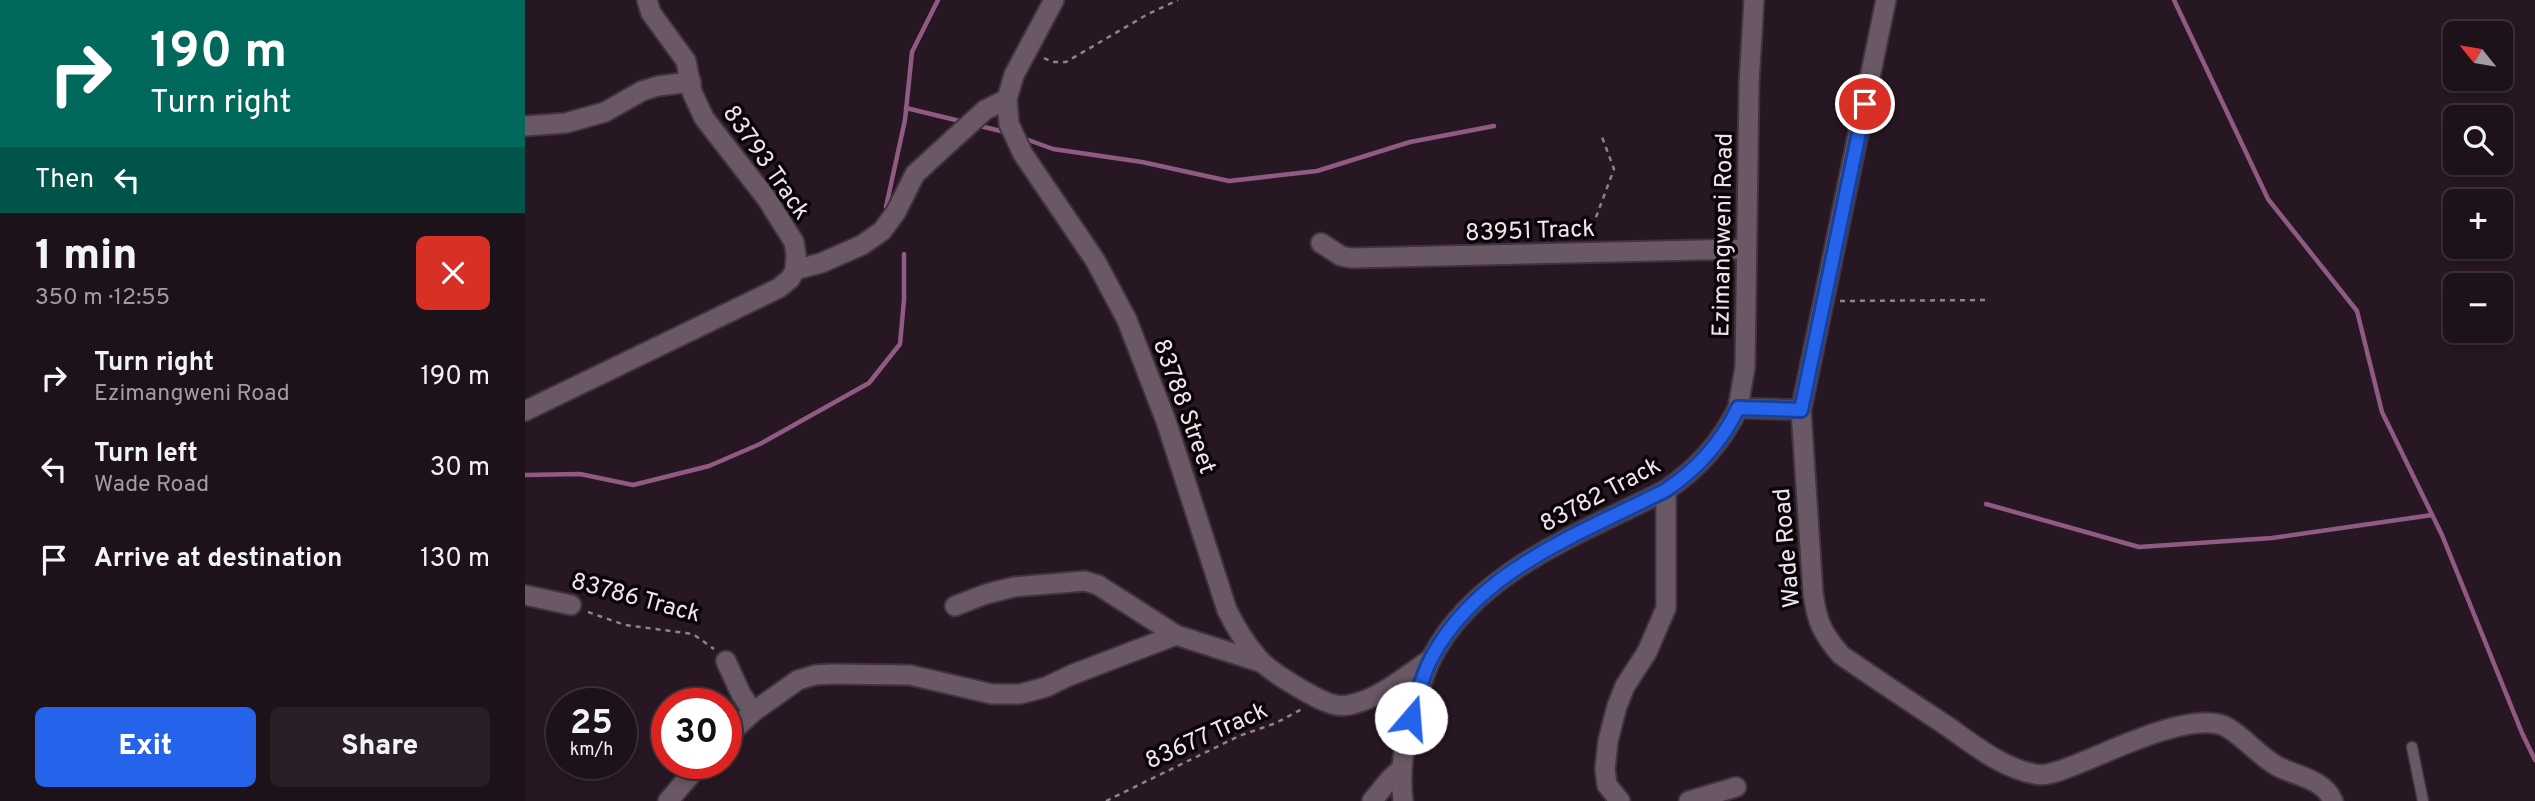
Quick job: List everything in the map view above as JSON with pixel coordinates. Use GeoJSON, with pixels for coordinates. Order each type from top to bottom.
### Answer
{"type":"FeatureCollection","features":[{"type":"Feature","properties":{"kind":"street","name":"83793 Track"},"geometry":{"type":"LineString","coordinates":[[647,0],[650,13],[686,61],[692,92],[704,118],[767,200],[794,242],[795,270]]}},
{"type":"Feature","properties":{"kind":"street","name":"83788 Street"},"geometry":{"type":"LineString","coordinates":[[1054,0],[1014,75],[1007,99],[1009,124],[1023,154],[1095,260],[1127,320],[1166,421],[1227,610],[1245,643],[1261,662],[1320,699],[1340,706],[1375,696],[1431,659]]}},
{"type":"Feature","properties":{"kind":"street","name":"Ezimangweni Road"},"geometry":{"type":"LineString","coordinates":[[1738,408],[1745,367],[1749,84],[1754,0]]}},
{"type":"Feature","properties":{"kind":"street","name":"Wade Road"},"geometry":{"type":"LineString","coordinates":[[1886,0],[1801,410],[1816,618],[1824,635],[1842,655],[1992,756],[2020,771],[2039,775],[2068,767],[2174,727],[2209,722],[2226,726],[2273,764],[2310,779],[2328,790],[2333,801]]}},
{"type":"Feature","properties":{"kind":"street"},"geometry":{"type":"LineString","coordinates":[[525,127],[566,122],[605,111],[642,91],[691,82]]}},
{"type":"Feature","properties":{"kind":"street"},"geometry":{"type":"LineString","coordinates":[[525,411],[779,288],[790,279],[795,270],[821,263],[862,245],[882,231],[896,212],[915,174],[985,110],[1007,99]]}},
{"type":"Feature","properties":{"kind":"street","name":"83951 Track"},"geometry":{"type":"LineString","coordinates":[[1321,243],[1341,256],[1351,258],[1745,249]]}},
{"type":"Feature","properties":{"kind":"street"},"geometry":{"type":"LineString","coordinates":[[1738,408],[1801,410]]}},
{"type":"Feature","properties":{"kind":"street","name":"83782 Track"},"geometry":{"type":"LineString","coordinates":[[1403,801],[1401,769],[1407,732],[1431,659],[1457,621],[1478,599],[1545,551],[1666,490],[1682,479],[1719,442],[1738,408]]}},
{"type":"Feature","properties":{"kind":"street"},"geometry":{"type":"LineString","coordinates":[[1621,801],[1607,785],[1605,769],[1608,741],[1616,706],[1625,686],[1647,652],[1666,608],[1666,490]]}},
{"type":"Feature","properties":{"kind":"street"},"geometry":{"type":"LineString","coordinates":[[955,606],[1014,587],[1086,581],[1098,585],[1176,635],[1261,662]]}},
{"type":"Feature","properties":{"kind":"street","name":"83786 Track"},"geometry":{"type":"LineString","coordinates":[[525,595],[571,605]]}},
{"type":"Feature","properties":{"kind":"street"},"geometry":{"type":"LineString","coordinates":[[742,722],[798,680],[823,675],[910,675],[992,694],[1020,694],[1046,687],[1176,635]]}},
{"type":"Feature","properties":{"kind":"street"},"geometry":{"type":"LineString","coordinates":[[726,661],[741,694],[753,712]]}},
{"type":"Feature","properties":{"kind":"street"},"geometry":{"type":"LineString","coordinates":[[1372,801],[1401,769]]}},
{"type":"Feature","properties":{"kind":"street"},"geometry":{"type":"LineString","coordinates":[[668,801],[687,779]]}},
{"type":"Feature","properties":{"kind":"street"},"geometry":{"type":"LineString","coordinates":[[1689,801],[1736,787]]}},
{"type":"Feature","properties":{"kind":"lane"},"geometry":{"type":"LineString","coordinates":[[2412,747],[2423,801]]}},
{"type":"Feature","properties":{"kind":"path"},"geometry":{"type":"LineString","coordinates":[[1026,51],[1052,62],[1066,62],[1147,14],[1178,0]]}},
{"type":"Feature","properties":{"kind":"path"},"geometry":{"type":"LineString","coordinates":[[1583,253],[1614,169],[1602,137]]}},
{"type":"Feature","properties":{"kind":"path"},"geometry":{"type":"LineString","coordinates":[[1823,301],[1989,300]]}},
{"type":"Feature","properties":{"kind":"path","name":"83786 Track"},"geometry":{"type":"LineString","coordinates":[[571,605],[625,625],[694,634],[706,641],[726,661]]}},
{"type":"Feature","properties":{"kind":"path","name":"83677 Track"},"geometry":{"type":"LineString","coordinates":[[1106,801],[1238,736],[1276,723],[1320,699]]}},
{"type":"Feature","properties":{"kind":"waterway"},"geometry":{"type":"LineString","coordinates":[[886,207],[905,120],[912,52],[938,0]]}},
{"type":"Feature","properties":{"kind":"waterway"},"geometry":{"type":"LineString","coordinates":[[2174,0],[2268,199],[2357,311],[2382,412],[2442,535],[2535,760]]}},
{"type":"Feature","properties":{"kind":"waterway"},"geometry":{"type":"LineString","coordinates":[[906,108],[964,122]]}},
{"type":"Feature","properties":{"kind":"waterway"},"geometry":{"type":"LineString","coordinates":[[976,125],[1005,132]]}},
{"type":"Feature","properties":{"kind":"waterway"},"geometry":{"type":"LineString","coordinates":[[1023,138],[1053,149],[1142,162],[1229,181],[1317,171],[1410,142],[1494,126]]}},
{"type":"Feature","properties":{"kind":"waterway"},"geometry":{"type":"LineString","coordinates":[[525,475],[580,474],[633,485],[709,466],[760,444],[869,383],[900,344],[904,254]]}},
{"type":"Feature","properties":{"kind":"waterway"},"geometry":{"type":"LineString","coordinates":[[1986,504],[2139,547],[2272,538],[2432,515]]}},
{"type":"Feature","properties":{"kind":"route"},"geometry":{"type":"LineString","coordinates":[[1411,718],[1431,659],[1442,642],[1457,621],[1500,581],[1545,551],[1666,490],[1682,479],[1719,442],[1738,408],[1801,410],[1865,104]]}}]}
